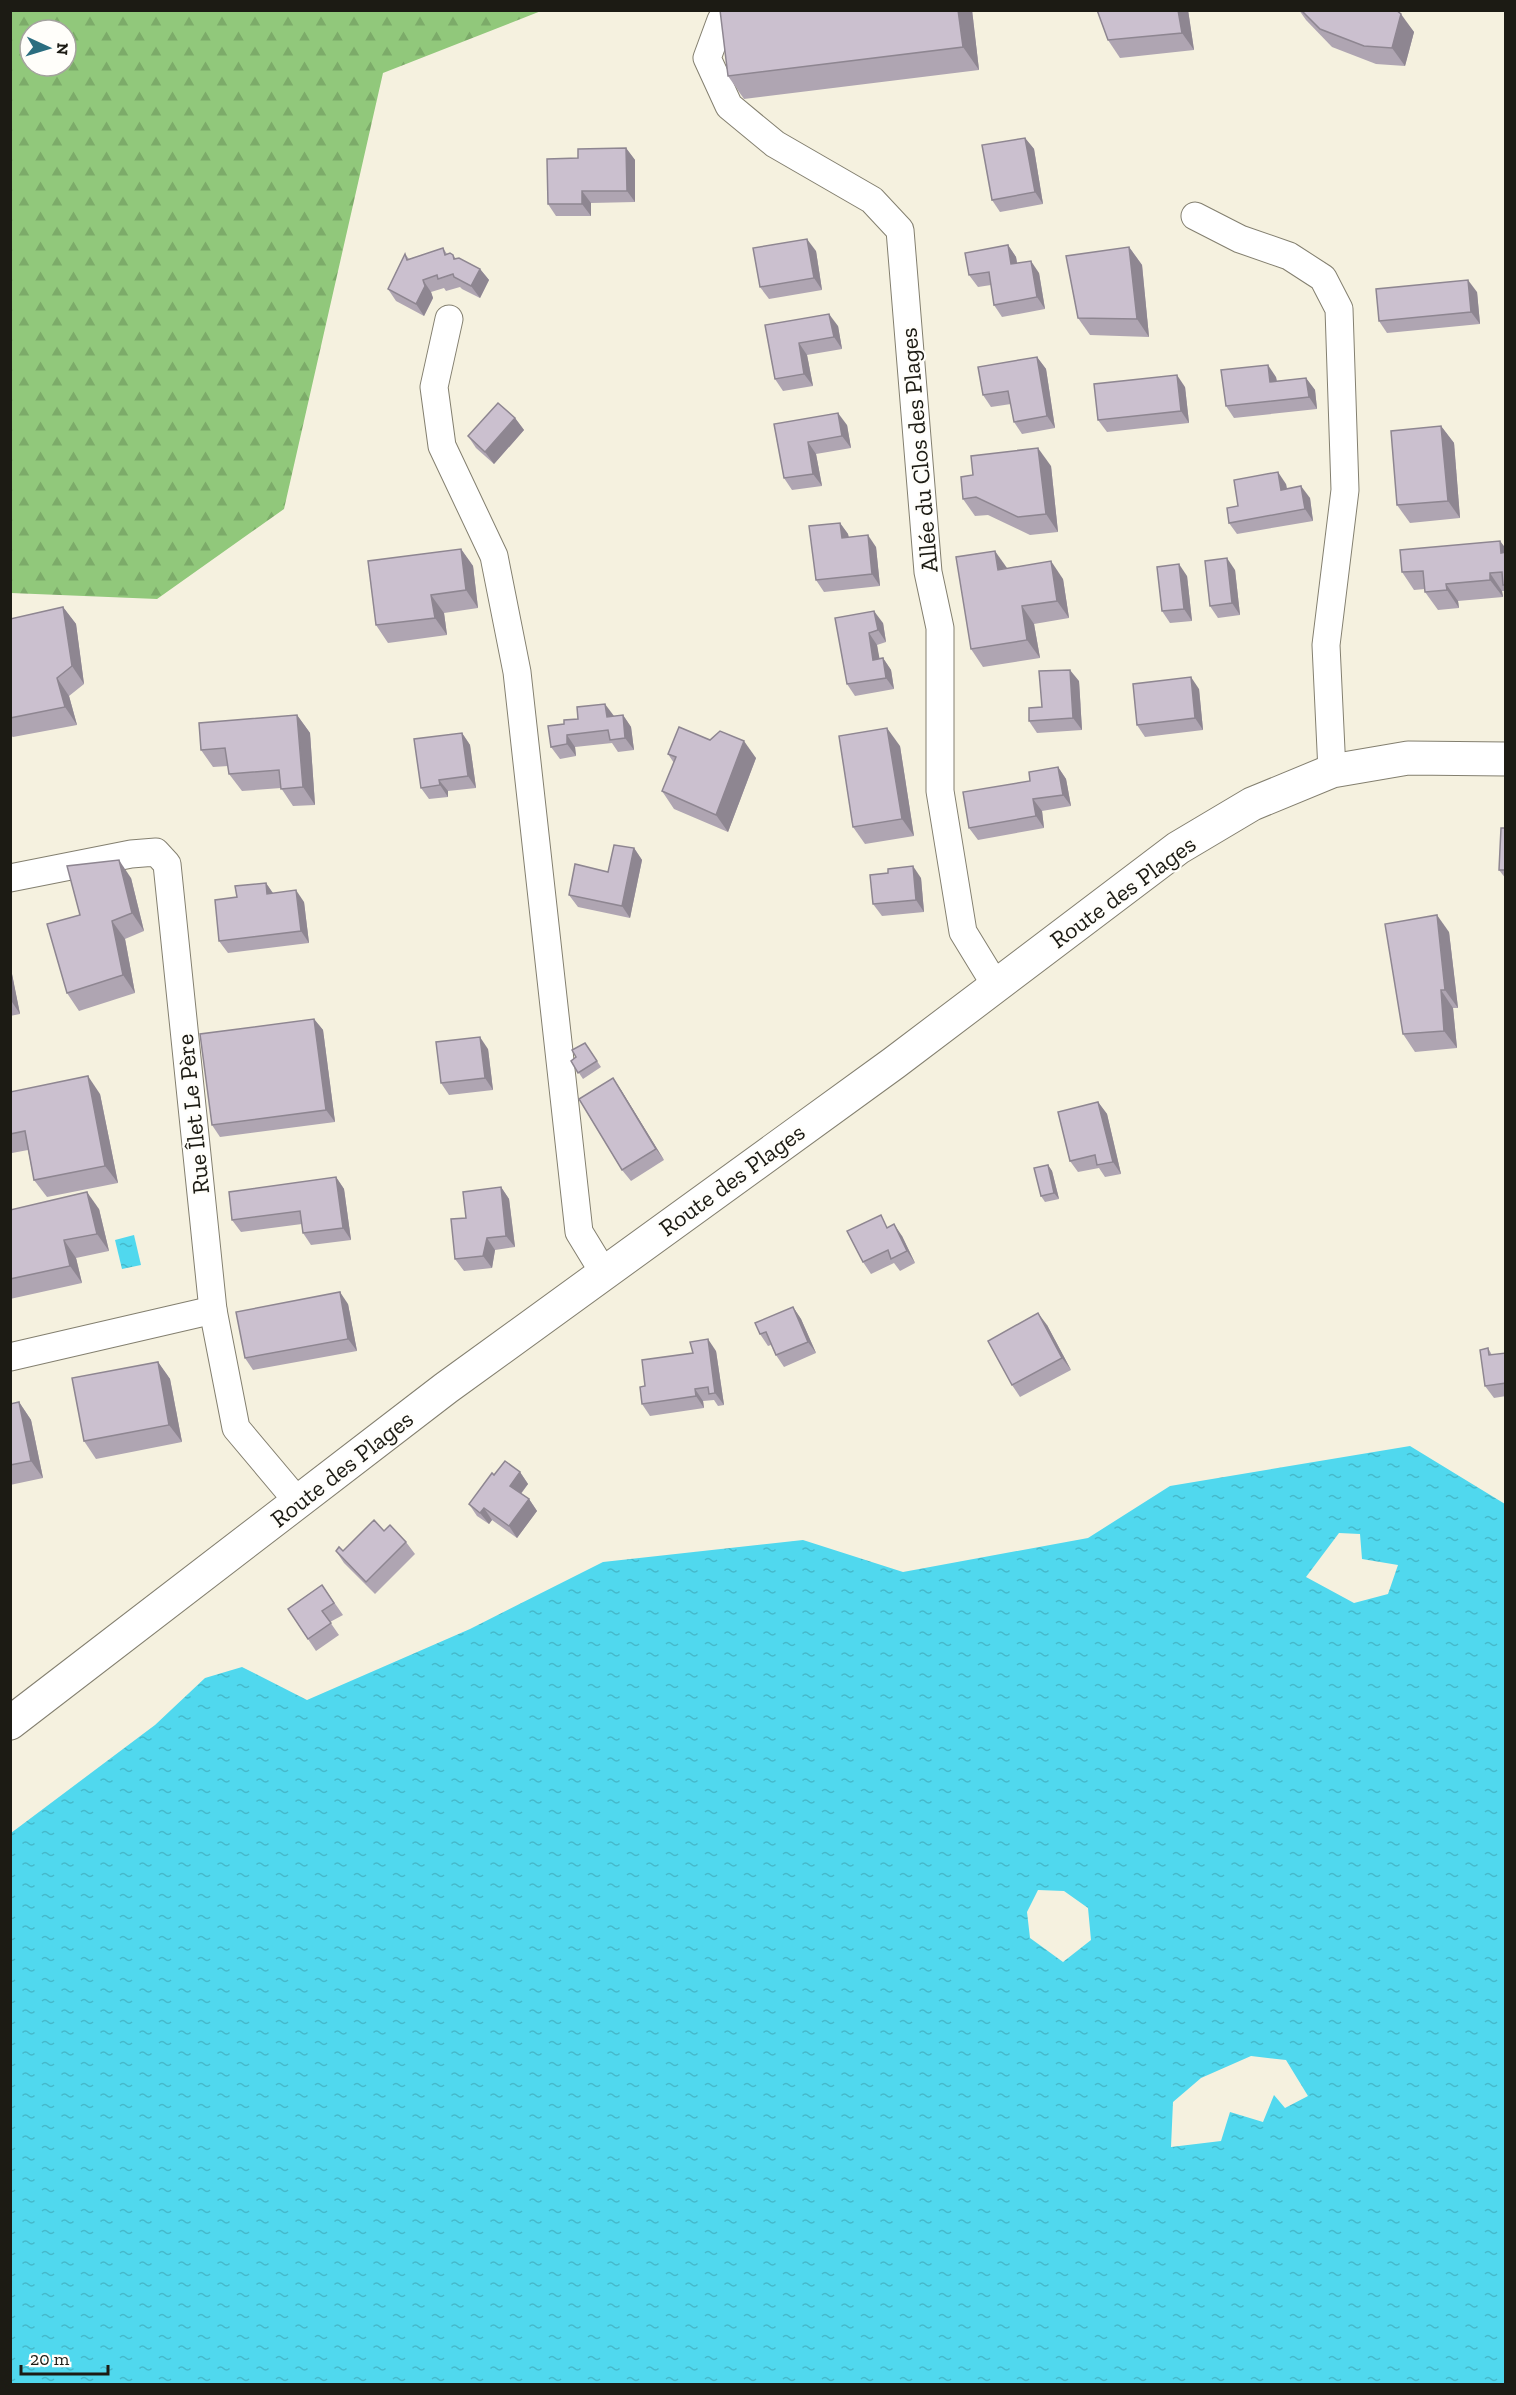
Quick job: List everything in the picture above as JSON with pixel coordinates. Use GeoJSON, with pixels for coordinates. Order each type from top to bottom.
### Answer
{"type":"FeatureCollection","features":[{"type":"Feature","properties":{"kind":"street","name":"Allée du Clos des Plages"},"geometry":{"type":"LineString","coordinates":[[741,10],[721,20],[707,58],[729,106],[775,144],[872,200],[900,230],[928,572],[940,628],[940,791],[963,932],[996,986]]}},
{"type":"Feature","properties":{"kind":"street"},"geometry":{"type":"LineString","coordinates":[[1195,216],[1240,240],[1289,256],[1315,272],[1323,278],[1339,309],[1345,490],[1326,645],[1332,771]]}},
{"type":"Feature","properties":{"kind":"street"},"geometry":{"type":"LineString","coordinates":[[449,319],[434,387],[442,446],[494,556],[517,672],[579,1232],[604,1273]]}},
{"type":"Feature","properties":{"kind":"street","name":"Route des Plages"},"geometry":{"type":"LineString","coordinates":[[10,1723],[446,1388],[996,986],[1178,848],[1252,804],[1332,771],[1408,758],[1506,759]]}},
{"type":"Feature","properties":{"kind":"street","name":"Rue Îlet Le Père"},"geometry":{"type":"LineString","coordinates":[[10,878],[130,854],[156,852],[168,864],[213,1310],[236,1428],[299,1503]]}},
{"type":"Feature","properties":{"kind":"street"},"geometry":{"type":"LineString","coordinates":[[10,1357],[213,1310]]}},
{"type":"Feature","properties":{"kind":"green space"},"geometry":{"type":"Polygon","coordinates":[[[11,10],[541,11],[383,73],[284,509],[157,599],[11,593],[11,10]]]}},
{"type":"Feature","properties":{"kind":"water"},"geometry":{"type":"Polygon","coordinates":[[[134,1235],[141,1265],[122,1269],[115,1240],[134,1235]]]}},
{"type":"Feature","properties":{"kind":"water"},"geometry":{"type":"Polygon","coordinates":[[[1410,1446],[1505,1504],[1505,2384],[11,2384],[11,1833],[155,1725],[205,1678],[242,1667],[307,1700],[470,1629],[603,1562],[803,1540],[903,1572],[1088,1538],[1170,1486],[1410,1446]],[[1339,1533],[1306,1577],[1354,1603],[1388,1594],[1398,1565],[1362,1559],[1360,1534],[1339,1533]],[[1038,1890],[1027,1912],[1030,1938],[1063,1962],[1091,1940],[1088,1908],[1064,1891],[1038,1890]],[[1251,2056],[1201,2078],[1173,2102],[1171,2147],[1221,2141],[1230,2112],[1263,2122],[1274,2095],[1285,2108],[1308,2096],[1286,2060],[1251,2056]]]}},
{"type":"Feature","properties":{"kind":"building"},"geometry":{"type":"Polygon","coordinates":[[[720,10],[958,10],[963,47],[728,76],[720,10]]]}},
{"type":"Feature","properties":{"kind":"building"},"geometry":{"type":"Polygon","coordinates":[[[1097,10],[1178,10],[1182,33],[1108,40],[1097,10]]]}},
{"type":"Feature","properties":{"kind":"building"},"geometry":{"type":"Polygon","coordinates":[[[1301,10],[1396,10],[1401,14],[1392,48],[1364,46],[1320,29],[1301,10]]]}},
{"type":"Feature","properties":{"kind":"building"},"geometry":{"type":"Polygon","coordinates":[[[1025,138],[1035,192],[992,200],[982,145],[1025,138]]]}},
{"type":"Feature","properties":{"kind":"building"},"geometry":{"type":"Polygon","coordinates":[[[626,148],[627,191],[582,191],[582,204],[548,204],[547,159],[578,158],[578,149],[626,148]]]}},
{"type":"Feature","properties":{"kind":"building"},"geometry":{"type":"Polygon","coordinates":[[[807,239],[814,278],[760,287],[753,248],[807,239]]]}},
{"type":"Feature","properties":{"kind":"building"},"geometry":{"type":"Polygon","coordinates":[[[1008,245],[1011,264],[1031,261],[1037,297],[994,305],[989,272],[969,275],[965,253],[1008,245]]]}},
{"type":"Feature","properties":{"kind":"building"},"geometry":{"type":"Polygon","coordinates":[[[1129,247],[1137,319],[1078,318],[1066,256],[1129,247]]]}},
{"type":"Feature","properties":{"kind":"building"},"geometry":{"type":"Polygon","coordinates":[[[443,248],[445,255],[450,253],[454,259],[459,258],[480,269],[471,286],[454,277],[453,274],[438,279],[437,275],[423,280],[425,286],[416,304],[388,289],[405,254],[407,260],[443,248]]]}},
{"type":"Feature","properties":{"kind":"building"},"geometry":{"type":"Polygon","coordinates":[[[1468,280],[1471,312],[1379,321],[1376,289],[1468,280]]]}},
{"type":"Feature","properties":{"kind":"building"},"geometry":{"type":"Polygon","coordinates":[[[829,314],[834,337],[799,343],[804,374],[775,379],[765,325],[829,314]]]}},
{"type":"Feature","properties":{"kind":"building"},"geometry":{"type":"Polygon","coordinates":[[[1037,357],[1047,416],[1014,422],[1008,391],[983,395],[978,367],[1037,357]]]}},
{"type":"Feature","properties":{"kind":"building"},"geometry":{"type":"Polygon","coordinates":[[[1268,365],[1270,382],[1306,378],[1309,397],[1226,406],[1221,370],[1268,365]]]}},
{"type":"Feature","properties":{"kind":"building"},"geometry":{"type":"Polygon","coordinates":[[[1177,375],[1181,411],[1098,420],[1094,384],[1177,375]]]}},
{"type":"Feature","properties":{"kind":"building"},"geometry":{"type":"Polygon","coordinates":[[[498,403],[515,418],[485,452],[468,436],[498,403]]]}},
{"type":"Feature","properties":{"kind":"building"},"geometry":{"type":"Polygon","coordinates":[[[838,413],[842,436],[808,442],[813,474],[784,478],[774,424],[838,413]]]}},
{"type":"Feature","properties":{"kind":"building"},"geometry":{"type":"Polygon","coordinates":[[[1441,426],[1448,501],[1397,505],[1391,431],[1441,426]]]}},
{"type":"Feature","properties":{"kind":"building"},"geometry":{"type":"Polygon","coordinates":[[[1038,448],[1046,514],[1018,517],[976,497],[963,499],[961,477],[973,475],[971,456],[1038,448]]]}},
{"type":"Feature","properties":{"kind":"building"},"geometry":{"type":"Polygon","coordinates":[[[1278,472],[1281,490],[1301,486],[1305,509],[1229,523],[1227,508],[1238,506],[1234,480],[1278,472]]]}},
{"type":"Feature","properties":{"kind":"building"},"geometry":{"type":"Polygon","coordinates":[[[840,523],[842,538],[868,535],[872,574],[816,580],[809,526],[840,523]]]}},
{"type":"Feature","properties":{"kind":"building"},"geometry":{"type":"Polygon","coordinates":[[[1500,541],[1501,553],[1506,552],[1506,585],[1503,585],[1502,572],[1490,573],[1490,580],[1446,584],[1447,590],[1425,592],[1423,571],[1402,572],[1400,550],[1500,541]]]}},
{"type":"Feature","properties":{"kind":"building"},"geometry":{"type":"Polygon","coordinates":[[[461,549],[466,590],[431,595],[435,618],[376,625],[368,561],[461,549]]]}},
{"type":"Feature","properties":{"kind":"building"},"geometry":{"type":"Polygon","coordinates":[[[995,551],[998,570],[1051,561],[1057,601],[1022,606],[1027,640],[971,649],[956,557],[995,551]]]}},
{"type":"Feature","properties":{"kind":"building"},"geometry":{"type":"Polygon","coordinates":[[[1227,558],[1232,603],[1210,606],[1205,561],[1227,558]]]}},
{"type":"Feature","properties":{"kind":"building"},"geometry":{"type":"Polygon","coordinates":[[[1179,564],[1184,609],[1162,611],[1157,567],[1179,564]]]}},
{"type":"Feature","properties":{"kind":"building"},"geometry":{"type":"Polygon","coordinates":[[[63,607],[72,666],[57,678],[65,707],[10,718],[10,619],[63,607]]]}},
{"type":"Feature","properties":{"kind":"building"},"geometry":{"type":"Polygon","coordinates":[[[874,611],[878,630],[869,633],[873,660],[883,658],[886,678],[847,684],[835,618],[874,611]]]}},
{"type":"Feature","properties":{"kind":"building"},"geometry":{"type":"Polygon","coordinates":[[[1070,670],[1073,718],[1029,721],[1029,708],[1042,707],[1039,671],[1070,670]]]}},
{"type":"Feature","properties":{"kind":"building"},"geometry":{"type":"Polygon","coordinates":[[[1191,677],[1195,718],[1137,725],[1133,684],[1191,677]]]}},
{"type":"Feature","properties":{"kind":"building"},"geometry":{"type":"Polygon","coordinates":[[[605,704],[607,717],[623,715],[625,738],[610,740],[608,730],[567,735],[567,744],[551,747],[548,726],[564,724],[564,720],[578,719],[577,707],[605,704]]]}},
{"type":"Feature","properties":{"kind":"building"},"geometry":{"type":"Polygon","coordinates":[[[297,715],[303,787],[281,789],[279,770],[229,774],[225,748],[201,750],[199,723],[297,715]]]}},
{"type":"Feature","properties":{"kind":"building"},"geometry":{"type":"Polygon","coordinates":[[[679,727],[710,740],[720,731],[744,741],[716,815],[662,791],[676,757],[668,754],[679,727]]]}},
{"type":"Feature","properties":{"kind":"building"},"geometry":{"type":"Polygon","coordinates":[[[887,728],[902,819],[853,827],[839,736],[887,728]]]}},
{"type":"Feature","properties":{"kind":"building"},"geometry":{"type":"Polygon","coordinates":[[[462,733],[468,776],[439,780],[440,785],[421,788],[414,739],[462,733]]]}},
{"type":"Feature","properties":{"kind":"building"},"geometry":{"type":"Polygon","coordinates":[[[1058,767],[1063,795],[1033,799],[1036,816],[969,828],[963,792],[1030,781],[1029,772],[1058,767]]]}},
{"type":"Feature","properties":{"kind":"building"},"geometry":{"type":"Polygon","coordinates":[[[1501,828],[1506,828],[1506,870],[1499,870],[1501,828]]]}},
{"type":"Feature","properties":{"kind":"building"},"geometry":{"type":"Polygon","coordinates":[[[614,845],[634,848],[622,906],[569,895],[575,864],[608,872],[614,845]]]}},
{"type":"Feature","properties":{"kind":"building"},"geometry":{"type":"Polygon","coordinates":[[[119,860],[132,913],[112,921],[123,975],[67,993],[47,924],[80,915],[67,866],[119,860]]]}},
{"type":"Feature","properties":{"kind":"building"},"geometry":{"type":"Polygon","coordinates":[[[913,866],[916,900],[873,904],[870,875],[888,873],[888,869],[913,866]]]}},
{"type":"Feature","properties":{"kind":"building"},"geometry":{"type":"Polygon","coordinates":[[[266,883],[267,894],[296,890],[301,931],[219,941],[215,900],[237,897],[235,886],[266,883]]]}},
{"type":"Feature","properties":{"kind":"building"},"geometry":{"type":"Polygon","coordinates":[[[1437,915],[1445,990],[1441,990],[1444,1031],[1403,1034],[1385,924],[1437,915]]]}},
{"type":"Feature","properties":{"kind":"building"},"geometry":{"type":"Polygon","coordinates":[[[314,1019],[326,1110],[212,1125],[200,1034],[314,1019]]]}},
{"type":"Feature","properties":{"kind":"building"},"geometry":{"type":"Polygon","coordinates":[[[480,1037],[485,1078],[441,1083],[436,1042],[480,1037]]]}},
{"type":"Feature","properties":{"kind":"building"},"geometry":{"type":"Polygon","coordinates":[[[585,1043],[597,1061],[578,1073],[571,1061],[576,1057],[572,1050],[585,1043]]]}},
{"type":"Feature","properties":{"kind":"building"},"geometry":{"type":"Polygon","coordinates":[[[88,1076],[105,1166],[34,1180],[25,1131],[10,1134],[10,1092],[88,1076]]]}},
{"type":"Feature","properties":{"kind":"building"},"geometry":{"type":"Polygon","coordinates":[[[613,1078],[656,1149],[622,1170],[579,1099],[613,1078]]]}},
{"type":"Feature","properties":{"kind":"building"},"geometry":{"type":"Polygon","coordinates":[[[1098,1102],[1113,1162],[1097,1165],[1095,1155],[1070,1161],[1058,1112],[1098,1102]]]}},
{"type":"Feature","properties":{"kind":"building"},"geometry":{"type":"Polygon","coordinates":[[[1048,1165],[1054,1193],[1041,1196],[1034,1168],[1048,1165]]]}},
{"type":"Feature","properties":{"kind":"building"},"geometry":{"type":"Polygon","coordinates":[[[336,1177],[343,1228],[303,1233],[300,1211],[232,1220],[229,1192],[336,1177]]]}},
{"type":"Feature","properties":{"kind":"building"},"geometry":{"type":"Polygon","coordinates":[[[501,1187],[506,1236],[487,1238],[483,1256],[455,1259],[451,1219],[466,1218],[463,1192],[501,1187]]]}},
{"type":"Feature","properties":{"kind":"building"},"geometry":{"type":"Polygon","coordinates":[[[87,1192],[97,1234],[64,1240],[70,1266],[10,1279],[10,1210],[87,1192]]]}},
{"type":"Feature","properties":{"kind":"building"},"geometry":{"type":"Polygon","coordinates":[[[881,1215],[887,1228],[894,1224],[907,1251],[891,1259],[888,1250],[863,1262],[847,1231],[881,1215]]]}},
{"type":"Feature","properties":{"kind":"building"},"geometry":{"type":"Polygon","coordinates":[[[340,1292],[348,1339],[245,1358],[236,1312],[340,1292]]]}},
{"type":"Feature","properties":{"kind":"building"},"geometry":{"type":"Polygon","coordinates":[[[793,1307],[808,1342],[776,1355],[766,1332],[760,1334],[755,1323],[793,1307]]]}},
{"type":"Feature","properties":{"kind":"building"},"geometry":{"type":"Polygon","coordinates":[[[1038,1313],[1062,1358],[1012,1385],[988,1341],[1038,1313]]]}},
{"type":"Feature","properties":{"kind":"building"},"geometry":{"type":"Polygon","coordinates":[[[708,1339],[715,1393],[709,1394],[708,1387],[695,1389],[696,1396],[642,1404],[640,1387],[645,1386],[642,1360],[693,1353],[690,1342],[708,1339]]]}},
{"type":"Feature","properties":{"kind":"building"},"geometry":{"type":"Polygon","coordinates":[[[1488,1348],[1489,1355],[1506,1353],[1506,1383],[1485,1386],[1480,1350],[1488,1348]]]}},
{"type":"Feature","properties":{"kind":"building"},"geometry":{"type":"Polygon","coordinates":[[[158,1362],[169,1425],[84,1441],[72,1378],[158,1362]]]}},
{"type":"Feature","properties":{"kind":"building"},"geometry":{"type":"Polygon","coordinates":[[[19,1402],[31,1461],[10,1465],[10,1404],[19,1402]]]}},
{"type":"Feature","properties":{"kind":"building"},"geometry":{"type":"Polygon","coordinates":[[[505,1461],[520,1472],[510,1486],[529,1499],[509,1526],[484,1508],[480,1513],[469,1504],[492,1473],[494,1475],[505,1461]]]}},
{"type":"Feature","properties":{"kind":"building"},"geometry":{"type":"Polygon","coordinates":[[[374,1520],[384,1531],[390,1525],[406,1542],[366,1582],[336,1551],[339,1547],[343,1551],[374,1520]]]}},
{"type":"Feature","properties":{"kind":"building"},"geometry":{"type":"Polygon","coordinates":[[[322,1585],[334,1603],[322,1611],[331,1623],[308,1639],[288,1609],[322,1585]]]}}]}
